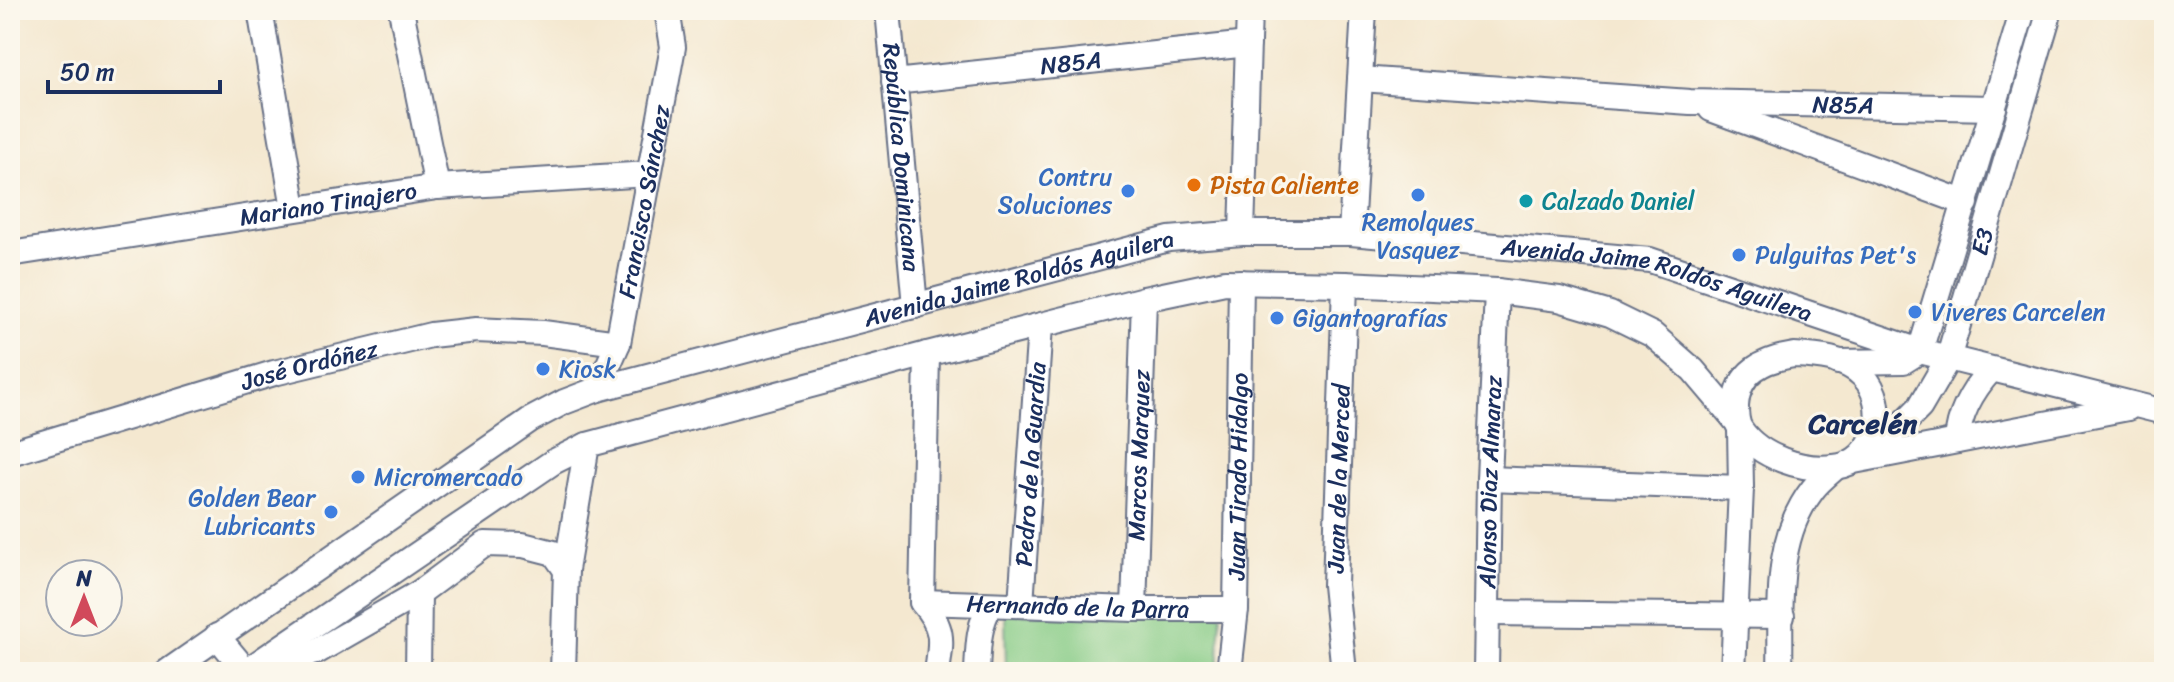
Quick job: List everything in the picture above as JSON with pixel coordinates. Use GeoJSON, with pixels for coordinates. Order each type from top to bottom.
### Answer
{"type":"FeatureCollection","features":[{"type":"Feature","properties":{"kind":"street"},"geometry":{"type":"LineString","coordinates":[[260,10],[294,208]]}},
{"type":"Feature","properties":{"kind":"street"},"geometry":{"type":"LineString","coordinates":[[401,10],[437,187]]}},
{"type":"Feature","properties":{"kind":"street","name":"Francisco Sánchez"},"geometry":{"type":"LineString","coordinates":[[598,389],[618,343],[673,47],[667,10]]}},
{"type":"Feature","properties":{"kind":"street","name":"República Dominicana"},"geometry":{"type":"LineString","coordinates":[[888,10],[915,306]]}},
{"type":"Feature","properties":{"kind":"street"},"geometry":{"type":"LineString","coordinates":[[1242,233],[1249,10]]}},
{"type":"Feature","properties":{"kind":"street"},"geometry":{"type":"LineString","coordinates":[[1351,233],[1364,10]]}},
{"type":"Feature","properties":{"kind":"street","name":"E3"},"geometry":{"type":"LineString","coordinates":[[1920,351],[2023,10]]}},
{"type":"Feature","properties":{"kind":"street","name":"E3"},"geometry":{"type":"LineString","coordinates":[[1780,672],[1781,580],[1785,549],[1793,527],[1813,489],[1852,458],[1899,428],[1920,407],[1948,359],[2050,10]]}},
{"type":"Feature","properties":{"kind":"street","name":"N85A"},"geometry":{"type":"LineString","coordinates":[[894,82],[1248,44]]}},
{"type":"Feature","properties":{"kind":"street","name":"N85A"},"geometry":{"type":"LineString","coordinates":[[1360,79],[1690,102],[1994,108]]}},
{"type":"Feature","properties":{"kind":"street","name":"N85A"},"geometry":{"type":"LineString","coordinates":[[1690,102],[1966,203]]}},
{"type":"Feature","properties":{"kind":"street","name":"Mariano Tinajero"},"geometry":{"type":"LineString","coordinates":[[10,254],[437,187],[649,174]]}},
{"type":"Feature","properties":{"kind":"street","name":"Avenida Jaime Roldós Aguilera"},"geometry":{"type":"LineString","coordinates":[[167,672],[530,420],[564,402],[598,389],[1169,239],[1242,233],[1351,233],[1650,260],[1920,351],[2138,406]]}},
{"type":"Feature","properties":{"kind":"street","name":"Avenida Jaime Roldós Aguilera"},"geometry":{"type":"LineString","coordinates":[[246,671],[553,462],[587,445],[927,354],[1144,299],[1225,282],[1497,291],[1559,299],[1610,314],[1653,335],[1693,370],[1739,426]]}},
{"type":"Feature","properties":{"kind":"street","name":"Juan Tirado Hidalgo"},"geometry":{"type":"LineString","coordinates":[[1229,672],[1236,609],[1241,282]]}},
{"type":"Feature","properties":{"kind":"street","name":"Juan de la Merced"},"geometry":{"type":"LineString","coordinates":[[1344,672],[1335,585],[1345,284]]}},
{"type":"Feature","properties":{"kind":"street","name":"Alonso Diaz Almaraz"},"geometry":{"type":"LineString","coordinates":[[1486,672],[1489,479],[1497,291]]}},
{"type":"Feature","properties":{"kind":"street","name":"Marcos Marquez"},"geometry":{"type":"LineString","coordinates":[[1134,609],[1144,299]]}},
{"type":"Feature","properties":{"kind":"street","name":"Pedro de la Guardia"},"geometry":{"type":"LineString","coordinates":[[1021,604],[1040,326]]}},
{"type":"Feature","properties":{"kind":"street","name":"José Ordóñez"},"geometry":{"type":"LineString","coordinates":[[10,453],[274,373],[431,335],[476,330],[543,333],[618,343]]}},
{"type":"Feature","properties":{"kind":"street"},"geometry":{"type":"LineString","coordinates":[[1838,362],[1904,361],[1920,351]]}},
{"type":"Feature","properties":{"kind":"street"},"geometry":{"type":"LineString","coordinates":[[927,354],[922,602],[942,634],[937,672]]}},
{"type":"Feature","properties":{"kind":"street"},"geometry":{"type":"LineString","coordinates":[[1733,672],[1741,488],[1737,395],[1745,377],[1772,358],[1794,355],[1838,362],[1863,376],[1876,399],[1877,423],[1852,458]]}},
{"type":"Feature","properties":{"kind":"street"},"geometry":{"type":"LineString","coordinates":[[1957,441],[1969,398],[1990,371]]}},
{"type":"Feature","properties":{"kind":"street"},"geometry":{"type":"LineString","coordinates":[[1739,426],[1754,444],[1778,458],[1801,466],[1957,441],[2138,406],[2164,412]]}},
{"type":"Feature","properties":{"kind":"street"},"geometry":{"type":"LineString","coordinates":[[563,672],[566,570],[587,445]]}},
{"type":"Feature","properties":{"kind":"street"},"geometry":{"type":"LineString","coordinates":[[1489,479],[1741,488]]}},
{"type":"Feature","properties":{"kind":"street"},"geometry":{"type":"LineString","coordinates":[[217,636],[246,671],[316,652],[419,593],[485,544],[523,545],[554,553],[566,570]]}},
{"type":"Feature","properties":{"kind":"street"},"geometry":{"type":"LineString","coordinates":[[418,672],[419,593]]}},
{"type":"Feature","properties":{"kind":"street","name":"Hernando de la Parra"},"geometry":{"type":"LineString","coordinates":[[922,602],[1236,609]]}},
{"type":"Feature","properties":{"kind":"street"},"geometry":{"type":"LineString","coordinates":[[977,661],[985,614],[991,605]]}},
{"type":"Feature","properties":{"kind":"street"},"geometry":{"type":"LineString","coordinates":[[1487,613],[1782,616]]}},
{"type":"Feature","properties":{"kind":"street"},"geometry":{"type":"LineString","coordinates":[[939,627],[969,636],[977,661]]}},
{"type":"Feature","properties":{"kind":"green space"},"geometry":{"type":"Polygon","coordinates":[[[1005,614],[1221,614],[1218,672],[1006,672],[1005,614]]]}},
{"type":"Feature","properties":{"kind":"place","name":"Pista Caliente"},"geometry":{"type":"Point","coordinates":[1194,185]}},
{"type":"Feature","properties":{"kind":"place","name":"Contru Soluciones"},"geometry":{"type":"Point","coordinates":[1128,191]}},
{"type":"Feature","properties":{"kind":"place","name":"Remolques Vasquez"},"geometry":{"type":"Point","coordinates":[1418,195]}},
{"type":"Feature","properties":{"kind":"place","name":"Calzado Daniel"},"geometry":{"type":"Point","coordinates":[1526,201]}},
{"type":"Feature","properties":{"kind":"place","name":"Pulguitas Pet's"},"geometry":{"type":"Point","coordinates":[1739,255]}},
{"type":"Feature","properties":{"kind":"place","name":"Viveres Carcelen"},"geometry":{"type":"Point","coordinates":[1915,312]}},
{"type":"Feature","properties":{"kind":"place","name":"Gigantografías"},"geometry":{"type":"Point","coordinates":[1277,318]}},
{"type":"Feature","properties":{"kind":"place","name":"Kiosk"},"geometry":{"type":"Point","coordinates":[543,369]}},
{"type":"Feature","properties":{"kind":"place","name":"Micromercado"},"geometry":{"type":"Point","coordinates":[358,477]}},
{"type":"Feature","properties":{"kind":"place","name":"Golden Bear Lubricants"},"geometry":{"type":"Point","coordinates":[331,512]}},
{"type":"Feature","properties":{"kind":"district","name":"Carcelén"},"geometry":{"type":"Point","coordinates":[1863,423]}}]}
